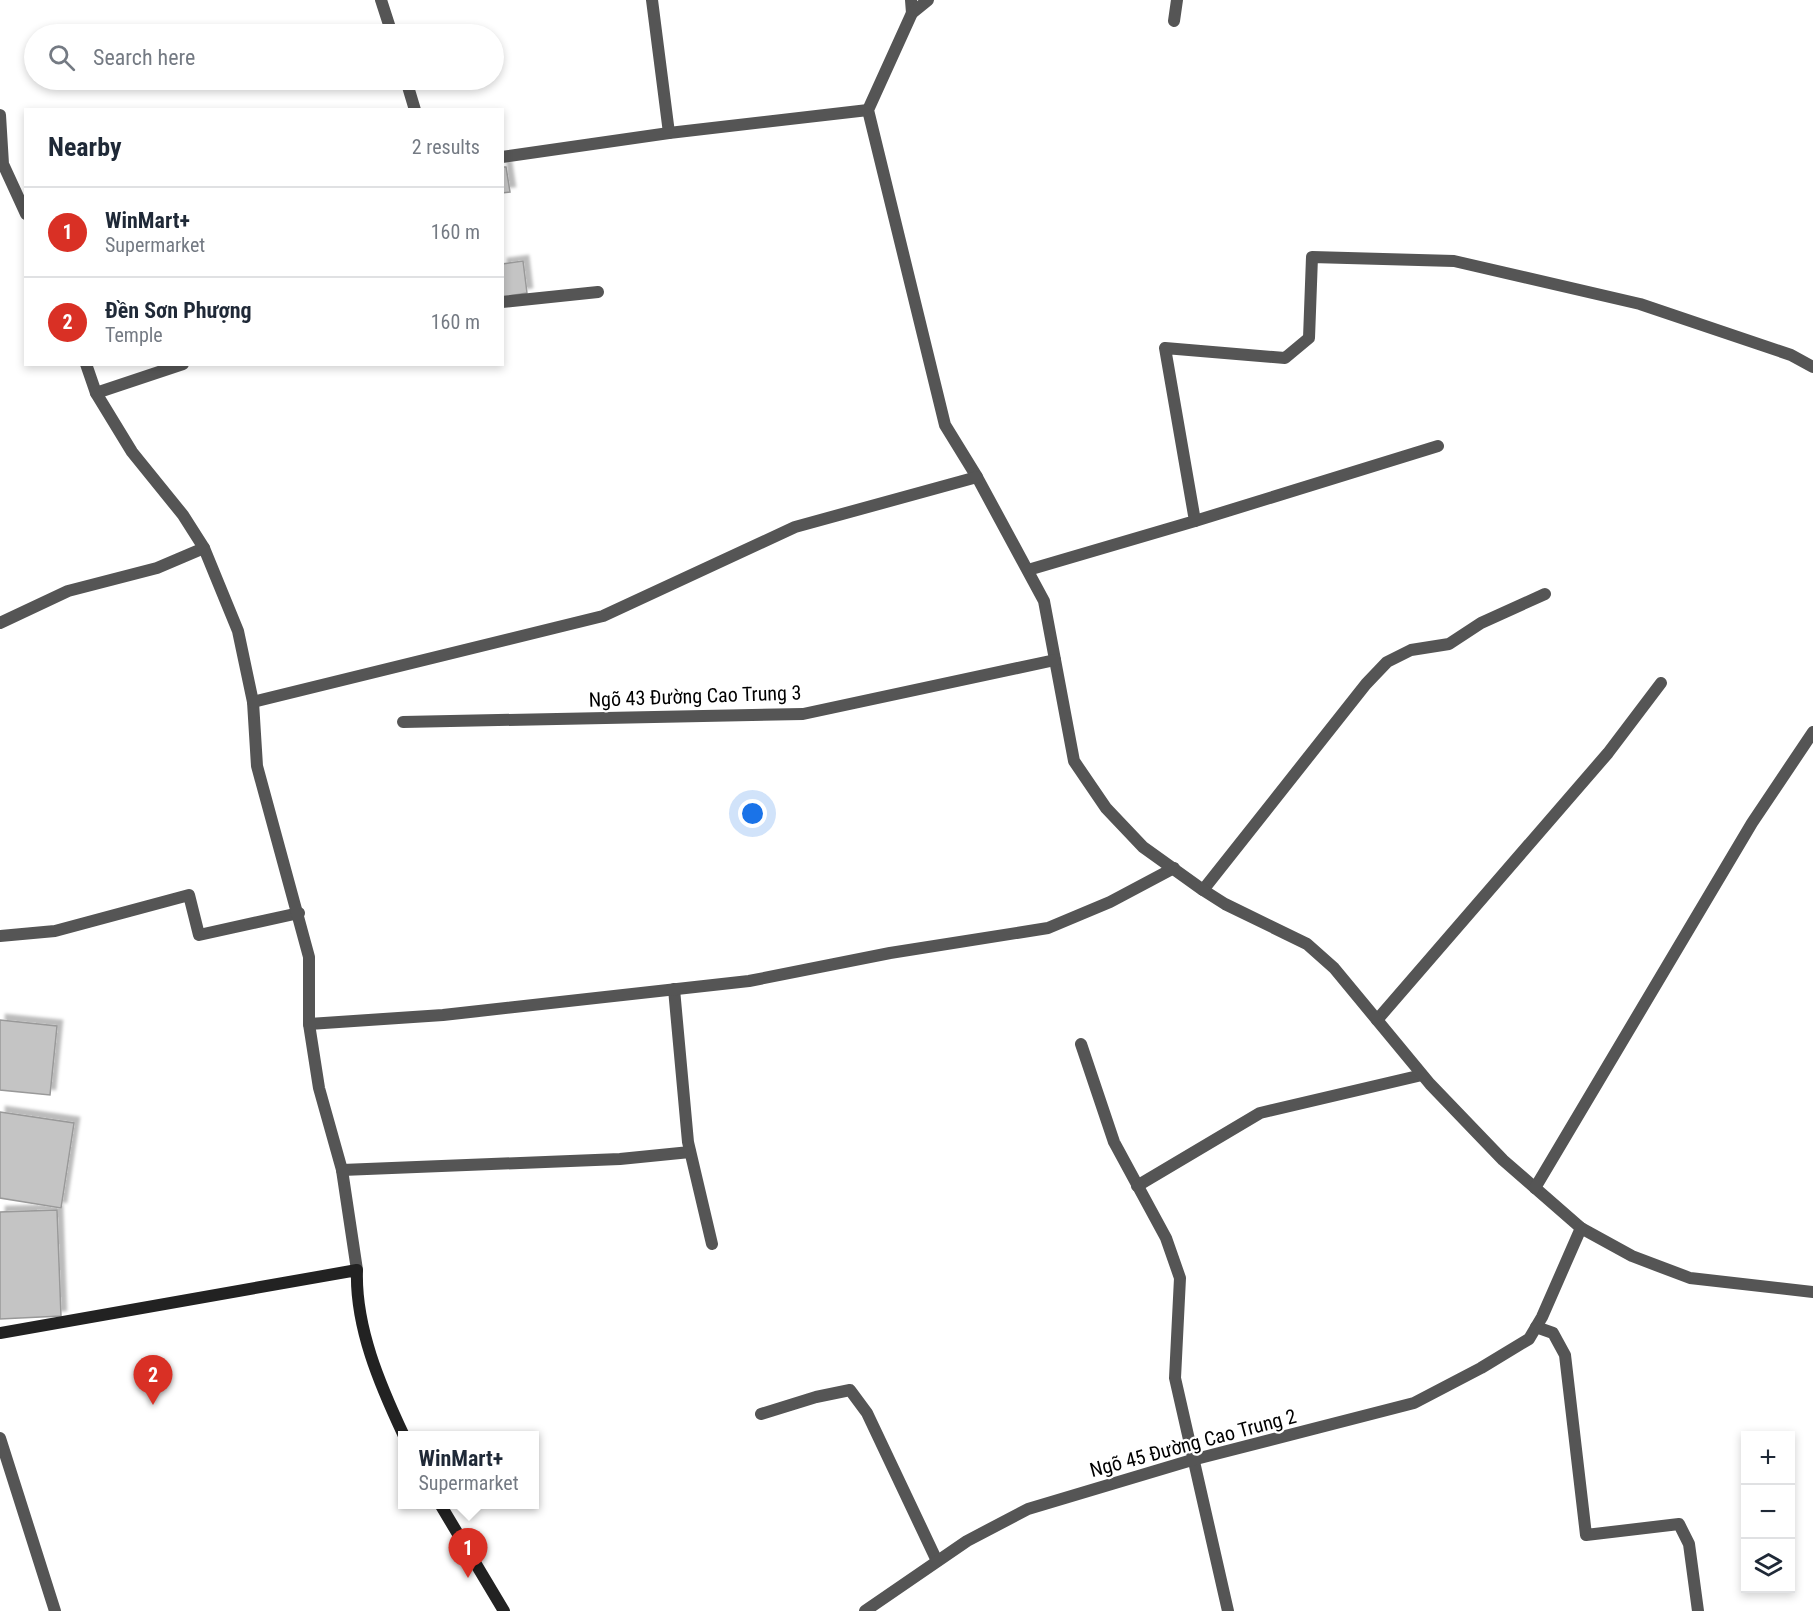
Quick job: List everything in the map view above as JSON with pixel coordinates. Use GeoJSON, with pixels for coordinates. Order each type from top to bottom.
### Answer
{"type":"FeatureCollection","features":[{"type":"Feature","properties":{"kind":"street"},"geometry":{"type":"LineString","coordinates":[[381,0],[389,24]]}},
{"type":"Feature","properties":{"kind":"street"},"geometry":{"type":"LineString","coordinates":[[652,0],[669,133]]}},
{"type":"Feature","properties":{"kind":"street"},"geometry":{"type":"LineString","coordinates":[[928,0],[912,6],[868,110],[945,425],[977,477],[1044,601],[1074,761],[1106,808],[1143,847],[1203,890],[1225,904],[1307,944],[1334,968],[1422,1075],[1503,1160],[1581,1228],[1632,1256],[1690,1278],[1813,1292]]}},
{"type":"Feature","properties":{"kind":"street"},"geometry":{"type":"LineString","coordinates":[[1174,21],[1177,0]]}},
{"type":"Feature","properties":{"kind":"street"},"geometry":{"type":"LineString","coordinates":[[409,90],[414,108]]}},
{"type":"Feature","properties":{"kind":"street"},"geometry":{"type":"LineString","coordinates":[[504,157],[669,133],[868,110]]}},
{"type":"Feature","properties":{"kind":"street"},"geometry":{"type":"LineString","coordinates":[[0,115],[3,164],[24,210]]}},
{"type":"Feature","properties":{"kind":"street"},"geometry":{"type":"LineString","coordinates":[[1194,521],[1165,348],[1285,358],[1309,338],[1312,256],[1454,261],[1640,304],[1791,355],[1813,367]]}},
{"type":"Feature","properties":{"kind":"street"},"geometry":{"type":"LineString","coordinates":[[504,302],[598,292]]}},
{"type":"Feature","properties":{"kind":"street"},"geometry":{"type":"LineString","coordinates":[[87,366],[96,393],[132,452],[183,515],[204,548],[238,631],[253,702],[257,766],[299,913],[309,957],[309,1024],[319,1088],[342,1170],[357,1270],[356,1296],[381,1387],[402,1431]]}},
{"type":"Feature","properties":{"kind":"street"},"geometry":{"type":"LineString","coordinates":[[96,393],[177,366]]}},
{"type":"Feature","properties":{"kind":"street"},"geometry":{"type":"LineString","coordinates":[[1028,570],[1438,446]]}},
{"type":"Feature","properties":{"kind":"street"},"geometry":{"type":"LineString","coordinates":[[253,702],[603,616],[795,527],[977,477]]}},
{"type":"Feature","properties":{"kind":"street"},"geometry":{"type":"LineString","coordinates":[[0,623],[68,591],[157,568],[204,548]]}},
{"type":"Feature","properties":{"kind":"street"},"geometry":{"type":"LineString","coordinates":[[1203,890],[1366,684],[1388,662],[1410,650],[1449,644],[1481,623],[1545,594]]}},
{"type":"Feature","properties":{"kind":"street","name":"Ngõ 43 Đường Cao Trung 3"},"geometry":{"type":"LineString","coordinates":[[404,722],[803,714],[1055,660]]}},
{"type":"Feature","properties":{"kind":"street"},"geometry":{"type":"LineString","coordinates":[[1377,1020],[1608,753],[1662,683]]}},
{"type":"Feature","properties":{"kind":"street"},"geometry":{"type":"LineString","coordinates":[[1535,1188],[1746,833],[1813,732]]}},
{"type":"Feature","properties":{"kind":"street"},"geometry":{"type":"LineString","coordinates":[[309,1024],[443,1016],[749,981],[878,955],[1048,928],[1110,902],[1174,868]]}},
{"type":"Feature","properties":{"kind":"street"},"geometry":{"type":"LineString","coordinates":[[0,936],[55,931],[189,895],[199,935],[299,913]]}},
{"type":"Feature","properties":{"kind":"street"},"geometry":{"type":"LineString","coordinates":[[674,989],[690,1152],[712,1244]]}},
{"type":"Feature","properties":{"kind":"street"},"geometry":{"type":"LineString","coordinates":[[1081,1044],[1114,1142],[1166,1238],[1180,1278],[1175,1378],[1228,1611]]}},
{"type":"Feature","properties":{"kind":"street"},"geometry":{"type":"LineString","coordinates":[[1137,1186],[1260,1113],[1422,1075]]}},
{"type":"Feature","properties":{"kind":"street"},"geometry":{"type":"LineString","coordinates":[[342,1170],[620,1159],[690,1152]]}},
{"type":"Feature","properties":{"kind":"street"},"geometry":{"type":"LineString","coordinates":[[1581,1228],[1536,1327],[1553,1333],[1565,1355],[1586,1535],[1679,1524],[1689,1544],[1698,1611]]}},
{"type":"Feature","properties":{"kind":"street"},"geometry":{"type":"LineString","coordinates":[[0,1334],[357,1270]]}},
{"type":"Feature","properties":{"kind":"street","name":"Ngõ 45 Đường Cao Trung 2"},"geometry":{"type":"LineString","coordinates":[[865,1611],[967,1541],[1028,1509],[1192,1460],[1414,1403],[1529,1339],[1536,1327]]}},
{"type":"Feature","properties":{"kind":"street"},"geometry":{"type":"LineString","coordinates":[[761,1414],[816,1397],[850,1390],[867,1413],[937,1561]]}},
{"type":"Feature","properties":{"kind":"street"},"geometry":{"type":"LineString","coordinates":[[0,1438],[55,1611]]}},
{"type":"Feature","properties":{"kind":"street"},"geometry":{"type":"LineString","coordinates":[[443,1509],[504,1611]]}},
{"type":"Feature","properties":{"kind":"building"},"geometry":{"type":"Polygon","coordinates":[[[504,167],[506,167],[510,192],[504,193],[504,167]]]}},
{"type":"Feature","properties":{"kind":"building"},"geometry":{"type":"Polygon","coordinates":[[[523,261],[527,293],[504,297],[504,264],[523,261]]]}},
{"type":"Feature","properties":{"kind":"building"},"geometry":{"type":"Polygon","coordinates":[[[0,1020],[57,1026],[50,1095],[0,1090],[0,1020]]]}},
{"type":"Feature","properties":{"kind":"building"},"geometry":{"type":"Polygon","coordinates":[[[0,1112],[74,1123],[61,1208],[0,1198],[0,1112]]]}},
{"type":"Feature","properties":{"kind":"building"},"geometry":{"type":"Polygon","coordinates":[[[57,1210],[61,1316],[0,1319],[0,1212],[57,1210]]]}},
{"type":"Feature","properties":{"kind":"place","name":"Đền Sơn Phượng"},"geometry":{"type":"Point","coordinates":[153,1405]}},
{"type":"Feature","properties":{"kind":"place","name":"WinMart+"},"geometry":{"type":"Point","coordinates":[468,1578]}}]}
